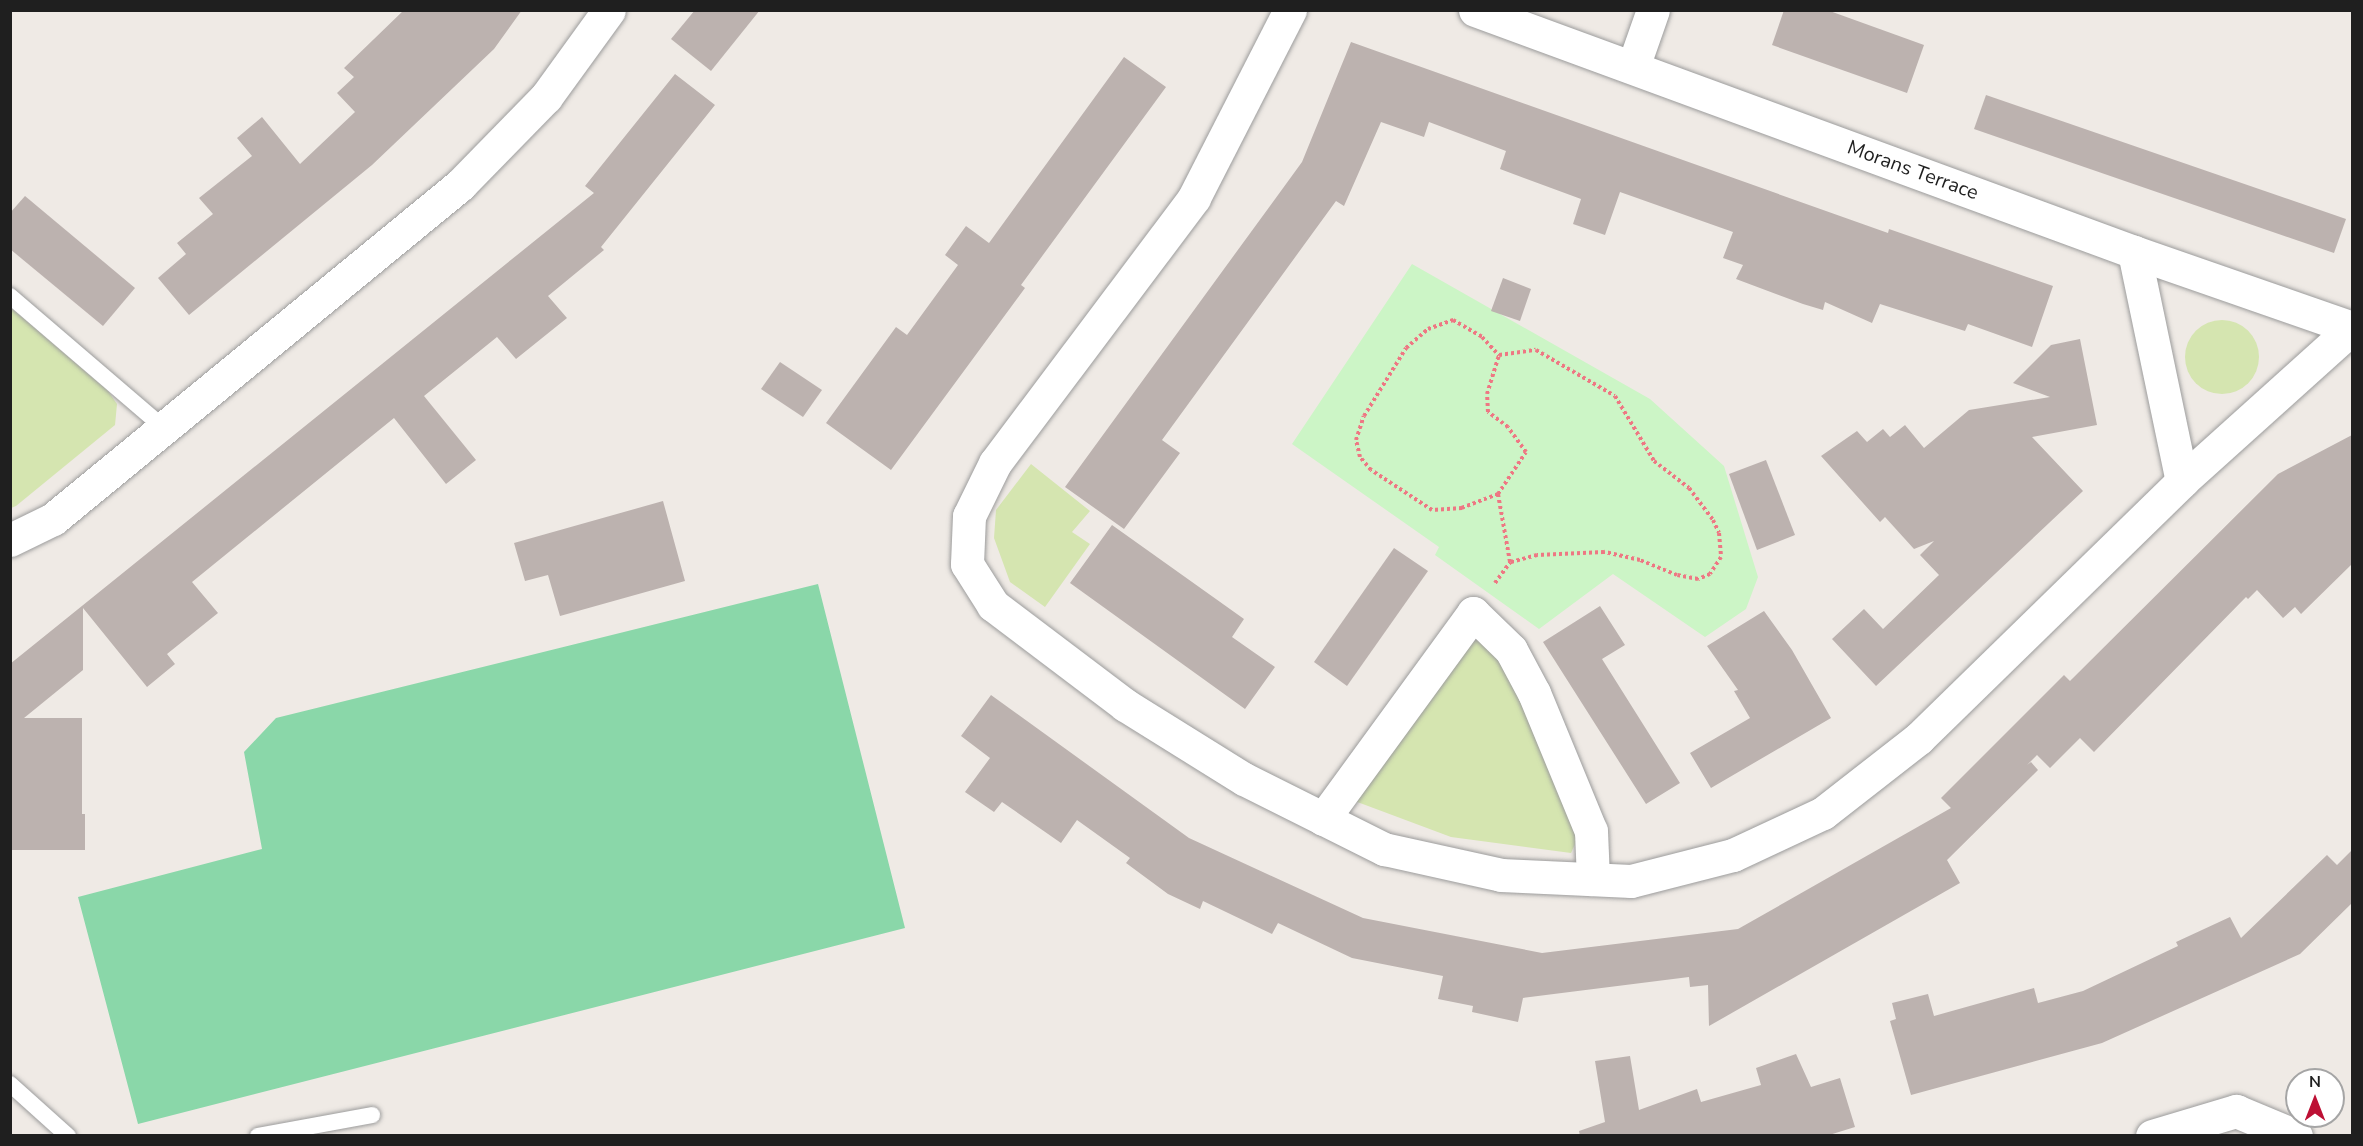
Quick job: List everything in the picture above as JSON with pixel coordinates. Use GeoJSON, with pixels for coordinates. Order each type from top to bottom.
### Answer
{"type":"FeatureCollection","features":[{"type":"Feature","properties":{"kind":"street"},"geometry":{"type":"LineString","coordinates":[[10,540],[53,519],[460,185],[546,97],[609,10]]}},
{"type":"Feature","properties":{"kind":"street"},"geometry":{"type":"LineString","coordinates":[[1290,10],[1194,198],[994,463],[969,516],[967,564],[993,605],[1125,705],[1244,779],[1384,849],[1501,875],[1631,881],[1733,855],[1823,813],[1919,738],[2182,481],[2352,328]]}},
{"type":"Feature","properties":{"kind":"street","name":"Morans Terrace"},"geometry":{"type":"LineString","coordinates":[[1474,10],[2134,252],[2352,328]]}},
{"type":"Feature","properties":{"kind":"street"},"geometry":{"type":"LineString","coordinates":[[1633,67],[1653,10]]}},
{"type":"Feature","properties":{"kind":"street"},"geometry":{"type":"LineString","coordinates":[[2134,252],[2182,481]]}},
{"type":"Feature","properties":{"kind":"street"},"geometry":{"type":"LineString","coordinates":[[1323,819],[1473,613],[1511,650],[1534,693],[1591,831],[1593,879]]}},
{"type":"Feature","properties":{"kind":"street"},"geometry":{"type":"LineString","coordinates":[[2152,1136],[2236,1111],[2296,1136]]}},
{"type":"Feature","properties":{"kind":"lane"},"geometry":{"type":"LineString","coordinates":[[10,296],[164,428]]}},
{"type":"Feature","properties":{"kind":"lane"},"geometry":{"type":"LineString","coordinates":[[10,1083],[68,1136]]}},
{"type":"Feature","properties":{"kind":"lane"},"geometry":{"type":"LineString","coordinates":[[258,1136],[372,1114]]}},
{"type":"Feature","properties":{"kind":"path"},"geometry":{"type":"LineString","coordinates":[[1453,320],[1482,337],[1499,355],[1487,394],[1488,412],[1508,428],[1526,452],[1498,494],[1462,508],[1431,510],[1371,470],[1360,457],[1356,440],[1364,416],[1406,348],[1428,328],[1453,320]]}},
{"type":"Feature","properties":{"kind":"path"},"geometry":{"type":"LineString","coordinates":[[1498,494],[1510,562],[1537,555],[1604,552],[1698,579],[1710,574],[1721,557],[1719,533],[1713,520],[1689,488],[1654,461],[1615,396],[1536,350],[1499,355]]}},
{"type":"Feature","properties":{"kind":"green space"},"geometry":{"type":"Polygon","coordinates":[[[1412,264],[1650,399],[1724,466],[1758,577],[1746,609],[1705,637],[1613,574],[1539,629],[1435,555],[1439,547],[1292,444],[1412,264]]]}},
{"type":"Feature","properties":{"kind":"green space"},"geometry":{"type":"Polygon","coordinates":[[[10,307],[108,391],[117,404],[115,425],[11,508],[10,307]]]}},
{"type":"Feature","properties":{"kind":"green space"},"geometry":{"type":"Polygon","coordinates":[[[2222,320],[2243,326],[2253,336],[2259,357],[2253,378],[2243,388],[2222,394],[2201,388],[2191,378],[2185,357],[2191,336],[2201,326],[2222,320]]]}},
{"type":"Feature","properties":{"kind":"green space"},"geometry":{"type":"Polygon","coordinates":[[[1031,464],[1090,511],[1072,532],[1090,544],[1045,607],[1010,582],[994,538],[996,510],[1031,464]]]}},
{"type":"Feature","properties":{"kind":"green space"},"geometry":{"type":"Polygon","coordinates":[[[818,584],[905,928],[138,1124],[78,897],[262,849],[244,752],[276,718],[818,584]]]}},
{"type":"Feature","properties":{"kind":"green space"},"geometry":{"type":"Polygon","coordinates":[[[1483,638],[1511,669],[1581,831],[1571,853],[1451,837],[1352,800],[1458,646],[1483,638]]]}},
{"type":"Feature","properties":{"kind":"building"},"geometry":{"type":"Polygon","coordinates":[[[404,10],[522,10],[494,49],[372,165],[189,315],[158,278],[186,254],[177,243],[213,214],[199,198],[252,156],[237,138],[262,117],[300,164],[355,112],[337,93],[354,77],[344,68],[404,10]]]}},
{"type":"Feature","properties":{"kind":"building"},"geometry":{"type":"Polygon","coordinates":[[[695,10],[760,10],[711,71],[671,39],[695,10]]]}},
{"type":"Feature","properties":{"kind":"building"},"geometry":{"type":"Polygon","coordinates":[[[1784,10],[1827,10],[1924,45],[1907,93],[1772,45],[1784,10]]]}},
{"type":"Feature","properties":{"kind":"building"},"geometry":{"type":"Polygon","coordinates":[[[1351,42],[1888,233],[1889,229],[2053,286],[2032,347],[1968,324],[1965,331],[1880,304],[1872,323],[1825,302],[1823,310],[1803,304],[1736,279],[1743,265],[1723,258],[1733,232],[1620,192],[1605,235],[1573,224],[1581,199],[1500,169],[1506,151],[1429,122],[1424,137],[1381,122],[1344,206],[1336,201],[1162,440],[1180,453],[1124,529],[1065,487],[1302,162],[1351,42]]]}},
{"type":"Feature","properties":{"kind":"building"},"geometry":{"type":"Polygon","coordinates":[[[1124,57],[1166,87],[1021,285],[1025,288],[891,470],[826,423],[896,327],[907,335],[958,265],[945,255],[966,226],[989,243],[1124,57]]]}},
{"type":"Feature","properties":{"kind":"building"},"geometry":{"type":"Polygon","coordinates":[[[675,74],[715,105],[601,247],[604,250],[548,296],[567,318],[516,359],[497,337],[424,396],[476,460],[446,484],[394,418],[192,582],[218,613],[167,654],[175,664],[147,687],[83,608],[83,670],[24,718],[82,718],[82,814],[85,814],[85,850],[10,850],[10,664],[594,193],[585,186],[675,74]]]}},
{"type":"Feature","properties":{"kind":"building"},"geometry":{"type":"Polygon","coordinates":[[[1986,95],[2346,219],[2334,253],[1974,129],[1986,95]]]}},
{"type":"Feature","properties":{"kind":"building"},"geometry":{"type":"Polygon","coordinates":[[[25,196],[135,288],[103,326],[10,249],[10,213],[25,196]]]}},
{"type":"Feature","properties":{"kind":"building"},"geometry":{"type":"Polygon","coordinates":[[[1503,278],[1531,289],[1520,321],[1491,311],[1503,278]]]}},
{"type":"Feature","properties":{"kind":"building"},"geometry":{"type":"Polygon","coordinates":[[[2080,339],[2097,425],[2032,437],[2083,491],[1876,686],[1832,639],[1864,609],[1883,629],[1939,575],[1920,555],[1934,541],[1914,549],[1885,517],[1880,522],[1821,456],[1857,431],[1867,442],[1883,429],[1890,437],[1905,425],[1924,448],[1969,410],[2050,397],[2013,383],[2051,345],[2080,339]]]}},
{"type":"Feature","properties":{"kind":"building"},"geometry":{"type":"Polygon","coordinates":[[[780,362],[822,390],[803,417],[761,389],[780,362]]]}},
{"type":"Feature","properties":{"kind":"building"},"geometry":{"type":"Polygon","coordinates":[[[2352,435],[2352,564],[2301,614],[2295,607],[2283,618],[2257,590],[2248,599],[2246,597],[2094,752],[2080,738],[2050,768],[2037,755],[2027,765],[2031,762],[2038,770],[1947,860],[1960,883],[1709,1026],[1708,985],[1690,987],[1689,977],[1523,998],[1518,1022],[1472,1012],[1473,1006],[1438,999],[1443,976],[1352,958],[1278,923],[1272,934],[1203,901],[1200,909],[1168,894],[1126,863],[1130,858],[1077,820],[1061,843],[1002,802],[994,812],[965,792],[990,758],[961,736],[991,695],[1189,838],[1363,918],[1542,953],[1738,929],[1951,808],[1941,798],[2064,675],[2070,681],[2278,474],[2352,435]]]}},
{"type":"Feature","properties":{"kind":"building"},"geometry":{"type":"Polygon","coordinates":[[[1766,460],[1795,535],[1757,550],[1729,474],[1766,460]]]}},
{"type":"Feature","properties":{"kind":"building"},"geometry":{"type":"Polygon","coordinates":[[[663,501],[685,581],[560,616],[548,575],[525,581],[514,543],[663,501]]]}},
{"type":"Feature","properties":{"kind":"building"},"geometry":{"type":"Polygon","coordinates":[[[1112,525],[1244,619],[1232,637],[1275,667],[1245,709],[1070,583],[1112,525]]]}},
{"type":"Feature","properties":{"kind":"building"},"geometry":{"type":"Polygon","coordinates":[[[1394,548],[1428,571],[1347,686],[1314,662],[1394,548]]]}},
{"type":"Feature","properties":{"kind":"building"},"geometry":{"type":"Polygon","coordinates":[[[1600,606],[1625,645],[1602,659],[1680,783],[1646,804],[1543,642],[1600,606]]]}},
{"type":"Feature","properties":{"kind":"building"},"geometry":{"type":"Polygon","coordinates":[[[1764,611],[1792,650],[1831,718],[1711,788],[1690,753],[1750,718],[1734,691],[1738,690],[1707,646],[1764,611]]]}},
{"type":"Feature","properties":{"kind":"building"},"geometry":{"type":"Polygon","coordinates":[[[2352,850],[2352,903],[2300,954],[2102,1043],[1911,1095],[1890,1021],[1896,1019],[1892,1003],[1928,994],[1934,1016],[2034,988],[2038,1003],[2083,991],[2178,946],[2176,942],[2230,917],[2241,938],[2327,855],[2337,865],[2352,850]]]}},
{"type":"Feature","properties":{"kind":"building"},"geometry":{"type":"Polygon","coordinates":[[[1796,1054],[1811,1087],[1840,1078],[1855,1127],[1826,1136],[1580,1136],[1579,1131],[1605,1122],[1595,1061],[1630,1056],[1639,1110],[1697,1089],[1701,1102],[1761,1085],[1756,1068],[1796,1054]]]}}]}
